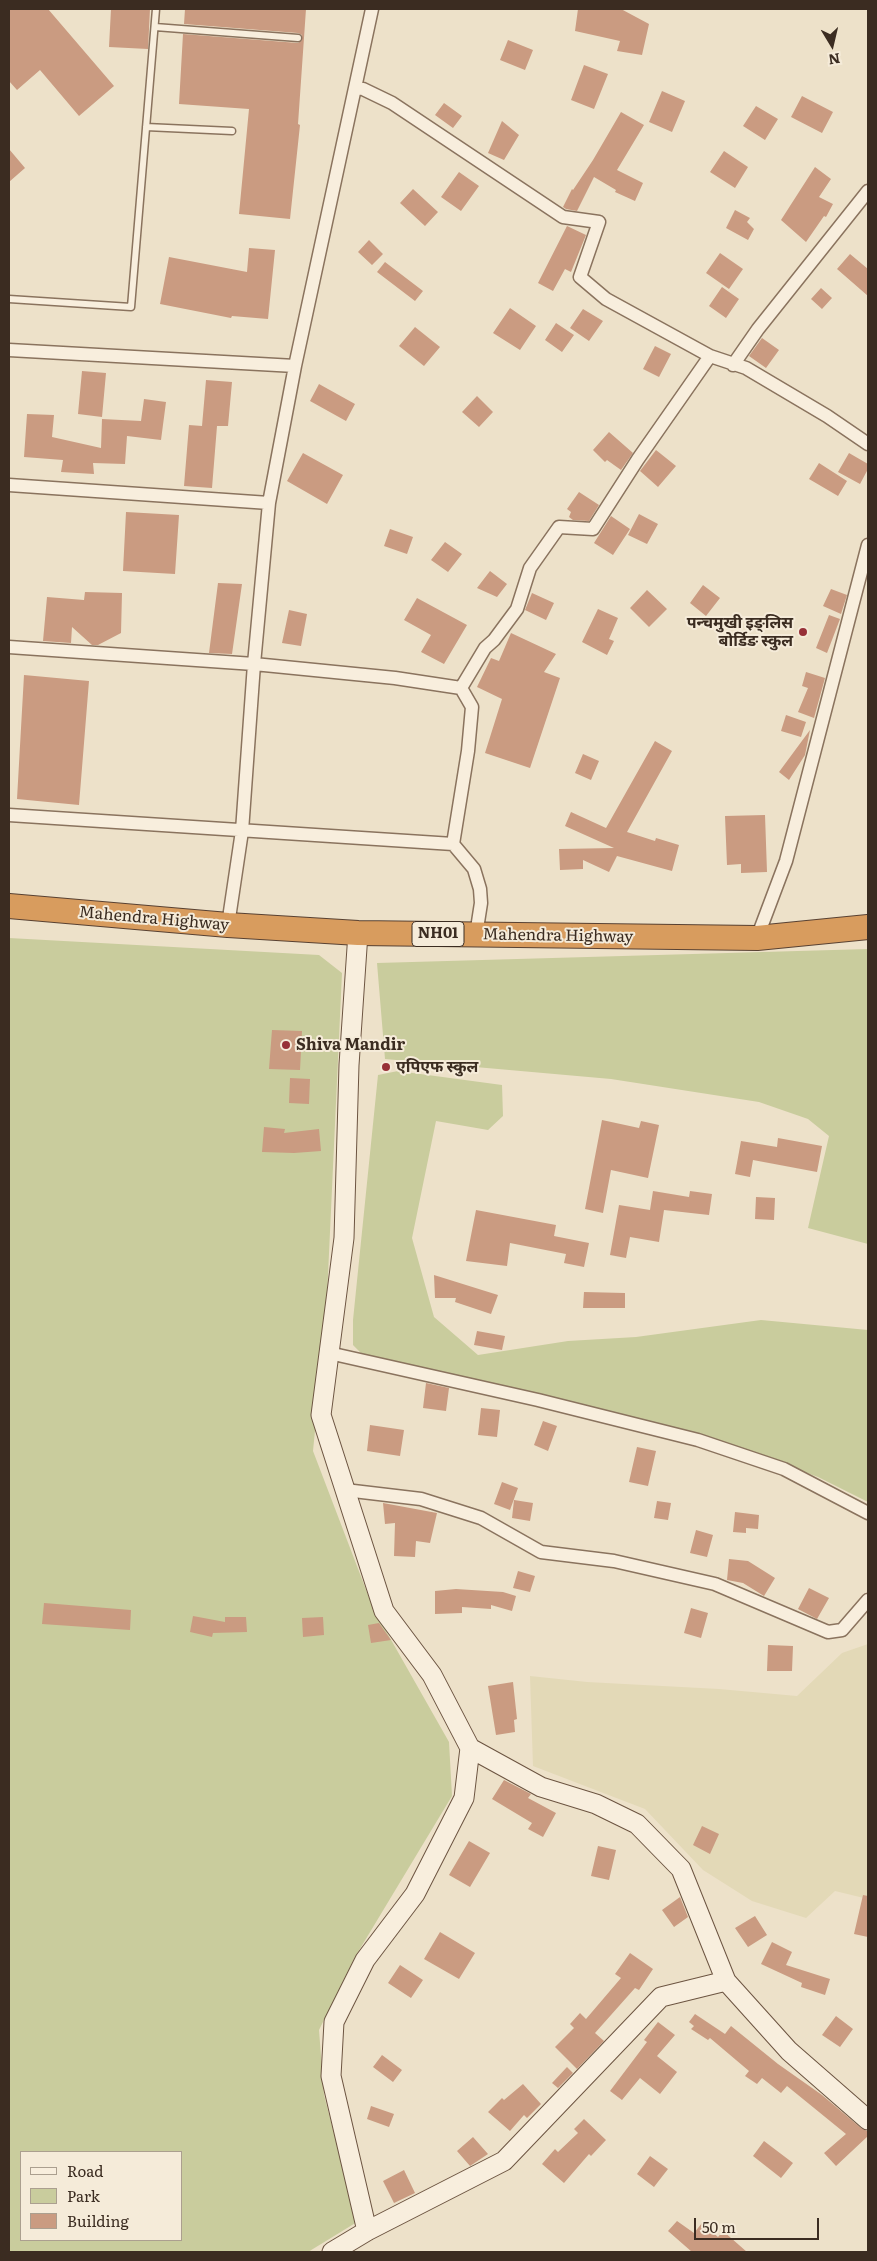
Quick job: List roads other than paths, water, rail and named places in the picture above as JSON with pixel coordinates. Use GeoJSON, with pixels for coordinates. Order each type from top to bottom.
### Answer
{"type":"FeatureCollection","features":[{"type":"Feature","properties":{"kind":"highway","name":"Mahendra Highway"},"geometry":{"type":"LineString","coordinates":[[9,906],[228,925],[358,933],[757,938],[868,927]]}},
{"type":"Feature","properties":{"kind":"street"},"geometry":{"type":"LineString","coordinates":[[228,925],[242,831],[254,664],[269,502],[295,366],[372,9]]}},
{"type":"Feature","properties":{"kind":"street"},"geometry":{"type":"LineString","coordinates":[[355,88],[362,89],[392,103],[563,217],[599,222],[580,277],[606,300],[710,356],[754,373],[827,416],[868,444]]}},
{"type":"Feature","properties":{"kind":"street"},"geometry":{"type":"LineString","coordinates":[[734,365],[758,329],[868,191]]}},
{"type":"Feature","properties":{"kind":"street"},"geometry":{"type":"LineString","coordinates":[[9,350],[295,366]]}},
{"type":"Feature","properties":{"kind":"street"},"geometry":{"type":"LineString","coordinates":[[461,688],[485,648],[494,640],[517,609],[530,568],[559,527],[593,529],[638,459],[710,356]]}},
{"type":"Feature","properties":{"kind":"street"},"geometry":{"type":"LineString","coordinates":[[9,485],[269,502]]}},
{"type":"Feature","properties":{"kind":"street"},"geometry":{"type":"LineString","coordinates":[[757,938],[786,861],[868,546]]}},
{"type":"Feature","properties":{"kind":"street"},"geometry":{"type":"LineString","coordinates":[[9,647],[254,664],[395,678],[461,688]]}},
{"type":"Feature","properties":{"kind":"street"},"geometry":{"type":"LineString","coordinates":[[453,844],[468,751],[472,707],[461,688]]}},
{"type":"Feature","properties":{"kind":"street"},"geometry":{"type":"LineString","coordinates":[[9,814],[453,844],[474,868],[480,889],[481,903],[476,935]]}},
{"type":"Feature","properties":{"kind":"street"},"geometry":{"type":"LineString","coordinates":[[358,933],[349,1065],[344,1238],[320,1415],[384,1611],[432,1675],[470,1748],[542,1787],[596,1804],[637,1824],[681,1869],[726,1981],[789,2051],[868,2120]]}},
{"type":"Feature","properties":{"kind":"street"},"geometry":{"type":"LineString","coordinates":[[329,1353],[538,1400],[698,1440],[784,1469],[868,1513]]}},
{"type":"Feature","properties":{"kind":"street"},"geometry":{"type":"LineString","coordinates":[[345,1490],[421,1499],[481,1518],[541,1552],[614,1561],[715,1584],[828,1632],[842,1630],[868,1600]]}},
{"type":"Feature","properties":{"kind":"street"},"geometry":{"type":"LineString","coordinates":[[367,2231],[331,2076],[334,2022],[364,1960],[415,1894],[464,1798],[470,1748]]}},
{"type":"Feature","properties":{"kind":"street"},"geometry":{"type":"LineString","coordinates":[[332,2252],[367,2231],[504,2162],[661,1997],[726,1981]]}},
{"type":"Feature","properties":{"kind":"lane"},"geometry":{"type":"LineString","coordinates":[[9,299],[131,307],[156,9]]}},
{"type":"Feature","properties":{"kind":"lane"},"geometry":{"type":"LineString","coordinates":[[155,26],[298,38]]}},
{"type":"Feature","properties":{"kind":"lane"},"geometry":{"type":"LineString","coordinates":[[146,127],[232,131]]}},
{"type":"Feature","properties":{"kind":"place","name":"पन्चमुखी इङ्लिस बोर्डिङ स्कुल"},"geometry":{"type":"Point","coordinates":[803,632]}},
{"type":"Feature","properties":{"kind":"place","name":"Shiva Mandir"},"geometry":{"type":"Point","coordinates":[286,1045]}},
{"type":"Feature","properties":{"kind":"place","name":"एपिएफ स्कुल"},"geometry":{"type":"Point","coordinates":[386,1067]}}]}
